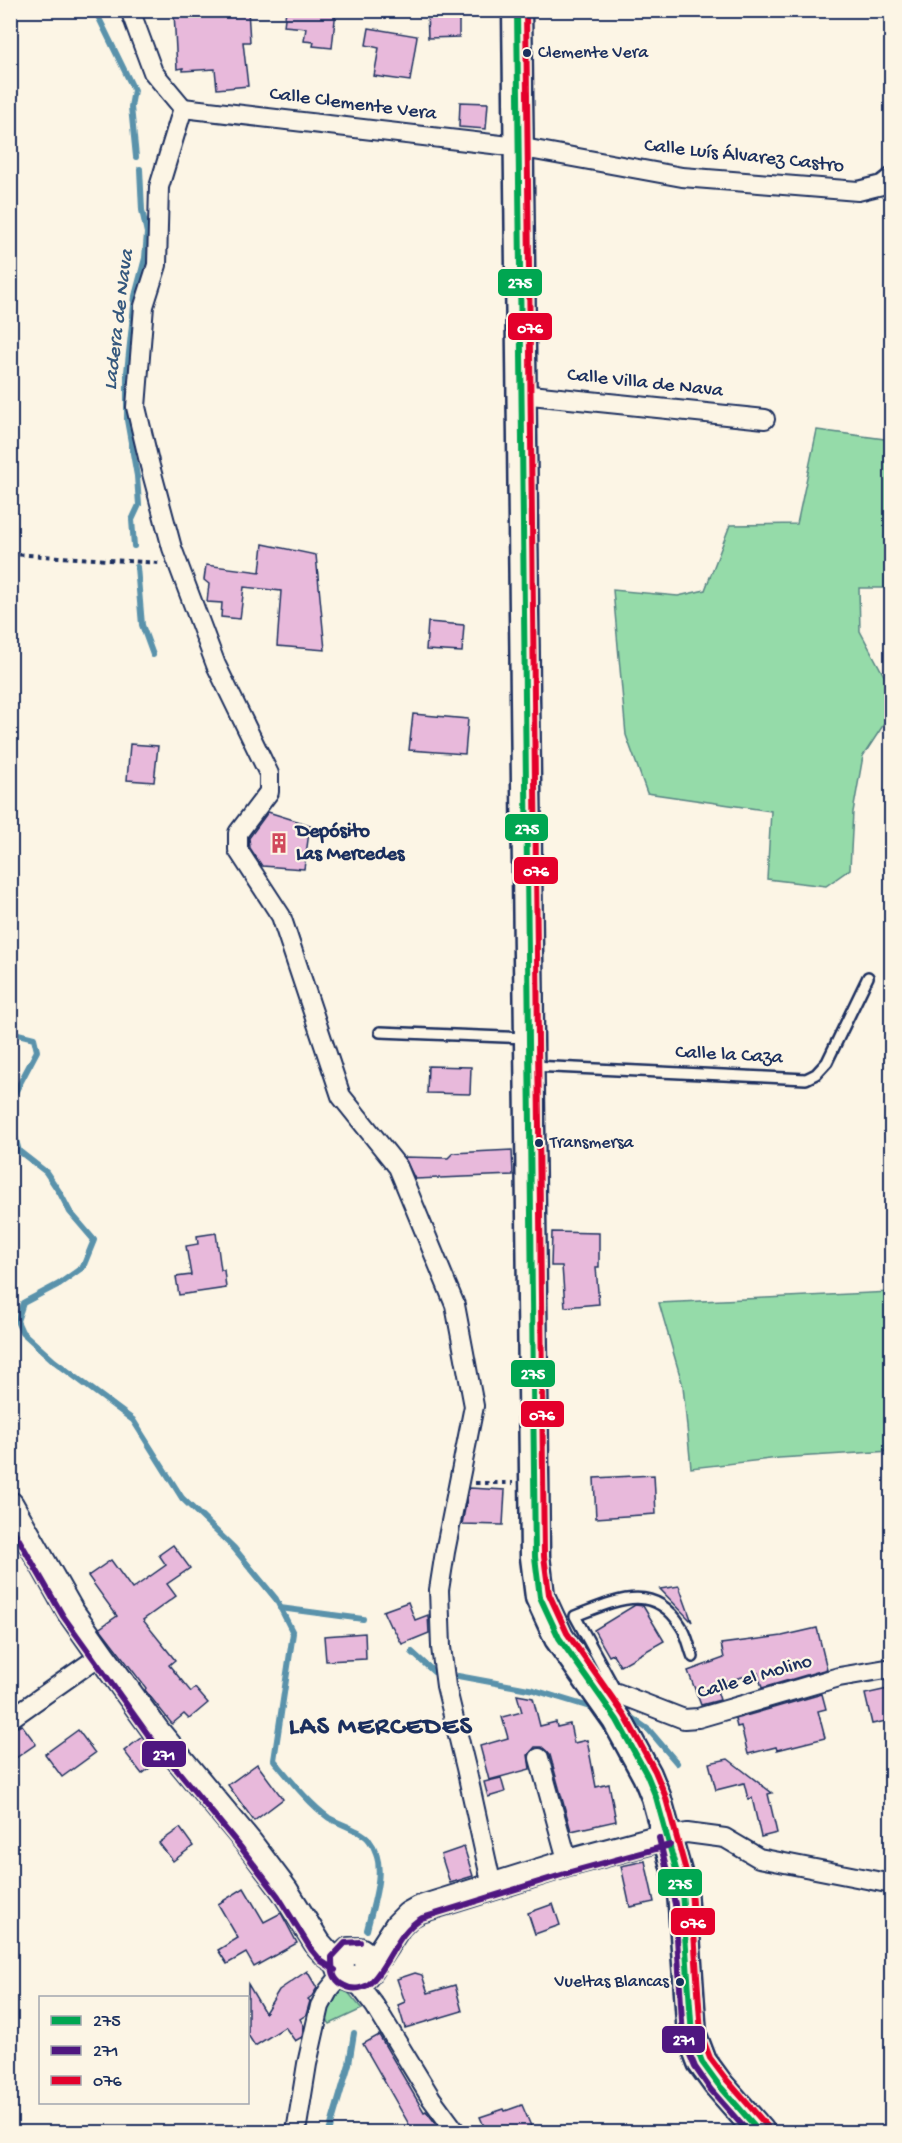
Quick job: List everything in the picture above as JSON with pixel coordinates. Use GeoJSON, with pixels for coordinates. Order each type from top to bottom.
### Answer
{"type":"FeatureCollection","features":[{"type":"Feature","properties":{"kind":"main road"},"geometry":{"type":"LineString","coordinates":[[517,10],[535,1557],[540,1597],[559,1638],[608,1694],[616,1720],[651,1784],[668,1836],[684,1904],[692,2036],[702,2062],[717,2084],[760,2133]]}},
{"type":"Feature","properties":{"kind":"main road"},"geometry":{"type":"LineString","coordinates":[[10,1505],[70,1611],[156,1731],[249,1843],[285,1891],[318,1944],[327,1954],[354,1968],[405,1918],[418,1910],[568,1863],[668,1836]]}},
{"type":"Feature","properties":{"kind":"street"},"geometry":{"type":"LineString","coordinates":[[130,10],[153,72],[183,108],[159,187],[157,265],[144,306],[136,407],[150,466],[179,564],[216,665],[269,774],[269,792],[238,833],[237,850],[281,916],[341,1096],[398,1167],[455,1305],[474,1406],[439,1590],[441,1647],[446,1686],[492,1886]]}},
{"type":"Feature","properties":{"kind":"street","name":"Calle Clemente Vera"},"geometry":{"type":"LineString","coordinates":[[183,108],[518,147]]}},
{"type":"Feature","properties":{"kind":"street","name":"Calle Luís Álvarez Castro"},"geometry":{"type":"LineString","coordinates":[[518,147],[693,178],[858,191],[882,185],[891,177]]}},
{"type":"Feature","properties":{"kind":"street","name":"Calle Villa de Nava"},"geometry":{"type":"LineString","coordinates":[[521,394],[765,419]]}},
{"type":"Feature","properties":{"kind":"street"},"geometry":{"type":"LineString","coordinates":[[10,1719],[101,1655]]}},
{"type":"Feature","properties":{"kind":"street","name":"Calle el Molino"},"geometry":{"type":"LineString","coordinates":[[608,1694],[684,1719],[698,1718],[839,1677],[891,1668]]}},
{"type":"Feature","properties":{"kind":"street"},"geometry":{"type":"LineString","coordinates":[[539,1758],[568,1863]]}},
{"type":"Feature","properties":{"kind":"street"},"geometry":{"type":"LineString","coordinates":[[668,1836],[687,1833],[725,1838],[759,1858],[891,1884]]}},
{"type":"Feature","properties":{"kind":"street"},"geometry":{"type":"LineString","coordinates":[[296,2133],[307,2064],[320,2006],[328,1991],[354,1968],[430,2098],[456,2133]]}},
{"type":"Feature","properties":{"kind":"lane","name":"Calle la Caza"},"geometry":{"type":"LineString","coordinates":[[380,1032],[529,1052],[806,1079],[816,1074],[827,1062],[868,977]]}},
{"type":"Feature","properties":{"kind":"lane"},"geometry":{"type":"LineString","coordinates":[[608,1694],[576,1616],[613,1602],[640,1597],[662,1604],[682,1626],[693,1657]]}},
{"type":"Feature","properties":{"kind":"path"},"geometry":{"type":"LineString","coordinates":[[10,554],[179,564]]}},
{"type":"Feature","properties":{"kind":"path"},"geometry":{"type":"LineString","coordinates":[[459,1483],[509,1484]]}},
{"type":"Feature","properties":{"kind":"green space"},"geometry":{"type":"Polygon","coordinates":[[[817,430],[892,440],[891,588],[859,588],[860,631],[889,685],[886,721],[863,756],[853,812],[850,869],[826,886],[767,879],[771,811],[647,793],[626,735],[613,590],[678,596],[705,590],[730,525],[797,524],[817,430]]]}},
{"type":"Feature","properties":{"kind":"green space"},"geometry":{"type":"Polygon","coordinates":[[[891,1292],[891,1451],[779,1458],[691,1468],[683,1386],[659,1303],[891,1292]]]}},
{"type":"Feature","properties":{"kind":"green space"},"geometry":{"type":"Polygon","coordinates":[[[342,1985],[362,2009],[330,2024],[325,2017],[329,2003],[342,1985]]]}},
{"type":"Feature","properties":{"kind":"building"},"geometry":{"type":"Polygon","coordinates":[[[248,10],[250,42],[243,42],[248,86],[217,89],[215,69],[183,71],[183,68],[177,69],[174,12],[248,10]]]}},
{"type":"Feature","properties":{"kind":"building"},"geometry":{"type":"Polygon","coordinates":[[[286,10],[336,10],[332,48],[313,46],[314,42],[304,41],[306,28],[284,26],[286,10]]]}},
{"type":"Feature","properties":{"kind":"building"},"geometry":{"type":"Polygon","coordinates":[[[427,10],[459,10],[459,37],[428,38],[427,10]]]}},
{"type":"Feature","properties":{"kind":"building"},"geometry":{"type":"Polygon","coordinates":[[[369,28],[417,36],[410,81],[374,76],[379,48],[366,45],[369,28]]]}},
{"type":"Feature","properties":{"kind":"building"},"geometry":{"type":"Polygon","coordinates":[[[460,102],[488,103],[486,129],[459,127],[460,102]]]}},
{"type":"Feature","properties":{"kind":"building"},"geometry":{"type":"Polygon","coordinates":[[[263,544],[316,555],[325,650],[277,646],[281,591],[244,587],[240,619],[221,617],[222,603],[207,602],[209,584],[204,580],[206,565],[260,572],[263,544]]]}},
{"type":"Feature","properties":{"kind":"building"},"geometry":{"type":"Polygon","coordinates":[[[428,622],[464,625],[462,652],[426,650],[428,622]]]}},
{"type":"Feature","properties":{"kind":"building"},"geometry":{"type":"Polygon","coordinates":[[[413,714],[468,719],[465,754],[409,750],[413,714]]]}},
{"type":"Feature","properties":{"kind":"building"},"geometry":{"type":"Polygon","coordinates":[[[130,744],[158,746],[154,782],[127,780],[130,744]]]}},
{"type":"Feature","properties":{"kind":"building","name":"Depósito Las Mercedes"},"geometry":{"type":"Polygon","coordinates":[[[268,812],[310,825],[304,869],[262,866],[250,848],[249,838],[268,812]]]}},
{"type":"Feature","properties":{"kind":"building"},"geometry":{"type":"Polygon","coordinates":[[[428,1066],[471,1067],[470,1094],[427,1093],[428,1066]]]}},
{"type":"Feature","properties":{"kind":"building"},"geometry":{"type":"Polygon","coordinates":[[[512,1150],[513,1175],[415,1179],[404,1157],[448,1158],[453,1153],[512,1150]]]}},
{"type":"Feature","properties":{"kind":"building"},"geometry":{"type":"Polygon","coordinates":[[[552,1232],[599,1233],[599,1267],[596,1267],[599,1304],[565,1307],[562,1266],[551,1266],[552,1232]]]}},
{"type":"Feature","properties":{"kind":"building"},"geometry":{"type":"Polygon","coordinates":[[[216,1233],[226,1288],[179,1295],[176,1277],[191,1275],[186,1246],[198,1244],[197,1236],[216,1233]]]}},
{"type":"Feature","properties":{"kind":"building"},"geometry":{"type":"Polygon","coordinates":[[[654,1475],[656,1514],[596,1518],[594,1478],[654,1475]]]}},
{"type":"Feature","properties":{"kind":"building"},"geometry":{"type":"Polygon","coordinates":[[[469,1488],[505,1490],[503,1525],[462,1524],[469,1488]]]}},
{"type":"Feature","properties":{"kind":"building"},"geometry":{"type":"Polygon","coordinates":[[[173,1545],[190,1568],[167,1584],[176,1596],[143,1620],[175,1660],[169,1665],[191,1692],[195,1688],[208,1703],[189,1719],[184,1714],[172,1724],[100,1628],[117,1616],[88,1576],[111,1560],[132,1589],[166,1565],[159,1555],[173,1545]]]}},
{"type":"Feature","properties":{"kind":"building"},"geometry":{"type":"Polygon","coordinates":[[[679,1586],[692,1622],[660,1589],[679,1586]]]}},
{"type":"Feature","properties":{"kind":"building"},"geometry":{"type":"Polygon","coordinates":[[[408,1602],[415,1620],[428,1615],[429,1633],[402,1644],[383,1611],[408,1602]]]}},
{"type":"Feature","properties":{"kind":"building"},"geometry":{"type":"Polygon","coordinates":[[[635,1605],[643,1606],[664,1641],[620,1666],[613,1654],[609,1656],[594,1630],[635,1605]]]}},
{"type":"Feature","properties":{"kind":"building"},"geometry":{"type":"Polygon","coordinates":[[[817,1628],[827,1669],[762,1688],[758,1673],[715,1684],[720,1700],[701,1705],[688,1671],[724,1658],[721,1644],[782,1636],[817,1628]]]}},
{"type":"Feature","properties":{"kind":"building"},"geometry":{"type":"Polygon","coordinates":[[[365,1633],[366,1659],[326,1661],[324,1636],[365,1633]]]}},
{"type":"Feature","properties":{"kind":"building"},"geometry":{"type":"Polygon","coordinates":[[[888,1689],[891,1720],[872,1724],[865,1694],[888,1689]]]}},
{"type":"Feature","properties":{"kind":"building"},"geometry":{"type":"Polygon","coordinates":[[[822,1694],[826,1709],[818,1711],[825,1738],[777,1750],[776,1747],[748,1754],[741,1726],[737,1727],[735,1719],[822,1694]]]}},
{"type":"Feature","properties":{"kind":"building"},"geometry":{"type":"Polygon","coordinates":[[[517,1695],[533,1698],[540,1726],[556,1722],[557,1727],[570,1724],[574,1743],[587,1740],[596,1787],[609,1784],[616,1821],[571,1831],[550,1755],[542,1747],[535,1747],[528,1755],[530,1769],[489,1780],[480,1746],[508,1738],[502,1717],[522,1712],[517,1695]]]}},
{"type":"Feature","properties":{"kind":"building"},"geometry":{"type":"Polygon","coordinates":[[[22,1725],[36,1744],[10,1762],[10,1730],[22,1725]]]}},
{"type":"Feature","properties":{"kind":"building"},"geometry":{"type":"Polygon","coordinates":[[[78,1730],[95,1753],[62,1777],[45,1754],[78,1730]]]}},
{"type":"Feature","properties":{"kind":"building"},"geometry":{"type":"Polygon","coordinates":[[[142,1737],[160,1760],[142,1774],[124,1751],[142,1737]]]}},
{"type":"Feature","properties":{"kind":"building"},"geometry":{"type":"Polygon","coordinates":[[[728,1759],[772,1793],[768,1794],[777,1833],[761,1837],[752,1798],[748,1799],[744,1783],[716,1790],[709,1763],[728,1759]]]}},
{"type":"Feature","properties":{"kind":"building"},"geometry":{"type":"Polygon","coordinates":[[[257,1764],[283,1799],[254,1821],[228,1785],[257,1764]]]}},
{"type":"Feature","properties":{"kind":"building"},"geometry":{"type":"Polygon","coordinates":[[[501,1778],[505,1792],[488,1797],[484,1782],[501,1778]]]}},
{"type":"Feature","properties":{"kind":"building"},"geometry":{"type":"Polygon","coordinates":[[[180,1828],[193,1846],[173,1861],[159,1843],[180,1828]]]}},
{"type":"Feature","properties":{"kind":"building"},"geometry":{"type":"Polygon","coordinates":[[[464,1847],[473,1876],[450,1883],[441,1855],[464,1847]]]}},
{"type":"Feature","properties":{"kind":"building"},"geometry":{"type":"Polygon","coordinates":[[[645,1861],[654,1902],[630,1907],[621,1866],[645,1861]]]}},
{"type":"Feature","properties":{"kind":"building"},"geometry":{"type":"Polygon","coordinates":[[[244,1888],[264,1922],[281,1913],[297,1943],[254,1967],[246,1953],[227,1964],[218,1950],[238,1938],[218,1904],[244,1888]]]}},
{"type":"Feature","properties":{"kind":"building"},"geometry":{"type":"Polygon","coordinates":[[[553,1904],[560,1925],[535,1934],[528,1913],[553,1904]]]}},
{"type":"Feature","properties":{"kind":"building"},"geometry":{"type":"Polygon","coordinates":[[[307,1971],[317,1988],[308,1999],[310,2001],[306,2015],[300,2019],[304,2026],[302,2037],[295,2041],[285,2027],[255,2046],[249,2037],[248,1984],[265,2013],[279,1990],[307,1971]]]}},
{"type":"Feature","properties":{"kind":"building"},"geometry":{"type":"Polygon","coordinates":[[[415,1973],[422,1975],[428,1993],[455,1985],[462,2011],[405,2028],[398,2005],[405,2002],[397,1979],[415,1973]]]}},
{"type":"Feature","properties":{"kind":"building"},"geometry":{"type":"Polygon","coordinates":[[[379,2035],[424,2112],[426,2111],[440,2129],[429,2133],[414,2133],[363,2044],[379,2035]]]}},
{"type":"Feature","properties":{"kind":"building"},"geometry":{"type":"Polygon","coordinates":[[[522,2105],[531,2126],[515,2133],[487,2133],[480,2117],[522,2105]]]}},
{"type":"Feature","properties":{"kind":"waterway","name":"Ladera de Nava"},"geometry":{"type":"LineString","coordinates":[[95,10],[134,90],[131,107],[136,157]]}},
{"type":"Feature","properties":{"kind":"waterway","name":"Ladera de Nava"},"geometry":{"type":"LineString","coordinates":[[134,546],[132,520],[139,505],[137,476],[127,420],[127,372],[135,296],[145,258],[147,233],[142,210],[140,169]]}},
{"type":"Feature","properties":{"kind":"waterway","name":"Ladera de Nava"},"geometry":{"type":"LineString","coordinates":[[137,567],[142,625],[153,655]]}},
{"type":"Feature","properties":{"kind":"waterway"},"geometry":{"type":"LineString","coordinates":[[10,1032],[34,1038],[37,1051],[10,1102]]}},
{"type":"Feature","properties":{"kind":"waterway"},"geometry":{"type":"LineString","coordinates":[[10,1119],[19,1151],[46,1172],[70,1212],[94,1240],[83,1267],[59,1284],[23,1303],[17,1321],[22,1332],[54,1361],[133,1420],[182,1498],[234,1548],[276,1599],[293,1633],[274,1760],[314,1806],[329,1818],[362,1834],[375,1850],[379,1872],[378,1884],[367,1930]]}},
{"type":"Feature","properties":{"kind":"waterway"},"geometry":{"type":"LineString","coordinates":[[280,1608],[363,1619]]}},
{"type":"Feature","properties":{"kind":"waterway"},"geometry":{"type":"LineString","coordinates":[[412,1652],[434,1672]]}},
{"type":"Feature","properties":{"kind":"waterway"},"geometry":{"type":"LineString","coordinates":[[458,1676],[534,1690],[593,1708]]}},
{"type":"Feature","properties":{"kind":"waterway"},"geometry":{"type":"LineString","coordinates":[[626,1714],[649,1730],[677,1763]]}},
{"type":"Feature","properties":{"kind":"waterway"},"geometry":{"type":"LineString","coordinates":[[329,2132],[349,2064],[354,2033]]}},
{"type":"Feature","properties":{"kind":"transit line","name":"275"},"geometry":{"type":"LineString","coordinates":[[517,10],[535,1557],[540,1597],[559,1638],[617,1720],[647,1775],[656,1797],[682,1891],[692,2036],[702,2062],[760,2132]]}},
{"type":"Feature","properties":{"kind":"transit line","name":"076"},"geometry":{"type":"LineString","coordinates":[[526,10],[544,1556],[549,1594],[567,1633],[625,1716],[655,1771],[665,1795],[691,1889],[701,2034],[710,2058],[767,2126]]}},
{"type":"Feature","properties":{"kind":"transit line","name":"271"},"geometry":{"type":"LineString","coordinates":[[10,1524],[63,1616],[149,1736],[278,1896],[311,1949],[321,1961],[335,1970]]}},
{"type":"Feature","properties":{"kind":"transit line","name":"271"},"geometry":{"type":"LineString","coordinates":[[659,1838],[675,1904],[683,2038],[695,2067],[711,2090],[748,2132]]}},
{"type":"Feature","properties":{"kind":"transit line","name":"271"},"geometry":{"type":"LineString","coordinates":[[360,1942],[345,1943],[332,1957],[335,1977],[339,1983],[351,1988],[363,1987],[370,1983],[406,1931],[422,1918],[571,1872],[670,1845]]}},
{"type":"Feature","properties":{"kind":"place","name":"Clemente Vera"},"geometry":{"type":"Point","coordinates":[527,53]}},
{"type":"Feature","properties":{"kind":"place","name":"Depósito Las Mercedes"},"geometry":{"type":"Point","coordinates":[279,843]}},
{"type":"Feature","properties":{"kind":"place","name":"Transmersa"},"geometry":{"type":"Point","coordinates":[539,1143]}},
{"type":"Feature","properties":{"kind":"place","name":"Vueltas Blancas"},"geometry":{"type":"Point","coordinates":[680,1982]}},
{"type":"Feature","properties":{"kind":"district","name":"LAS MERCEDES"},"geometry":{"type":"Point","coordinates":[381,1728]}}]}
